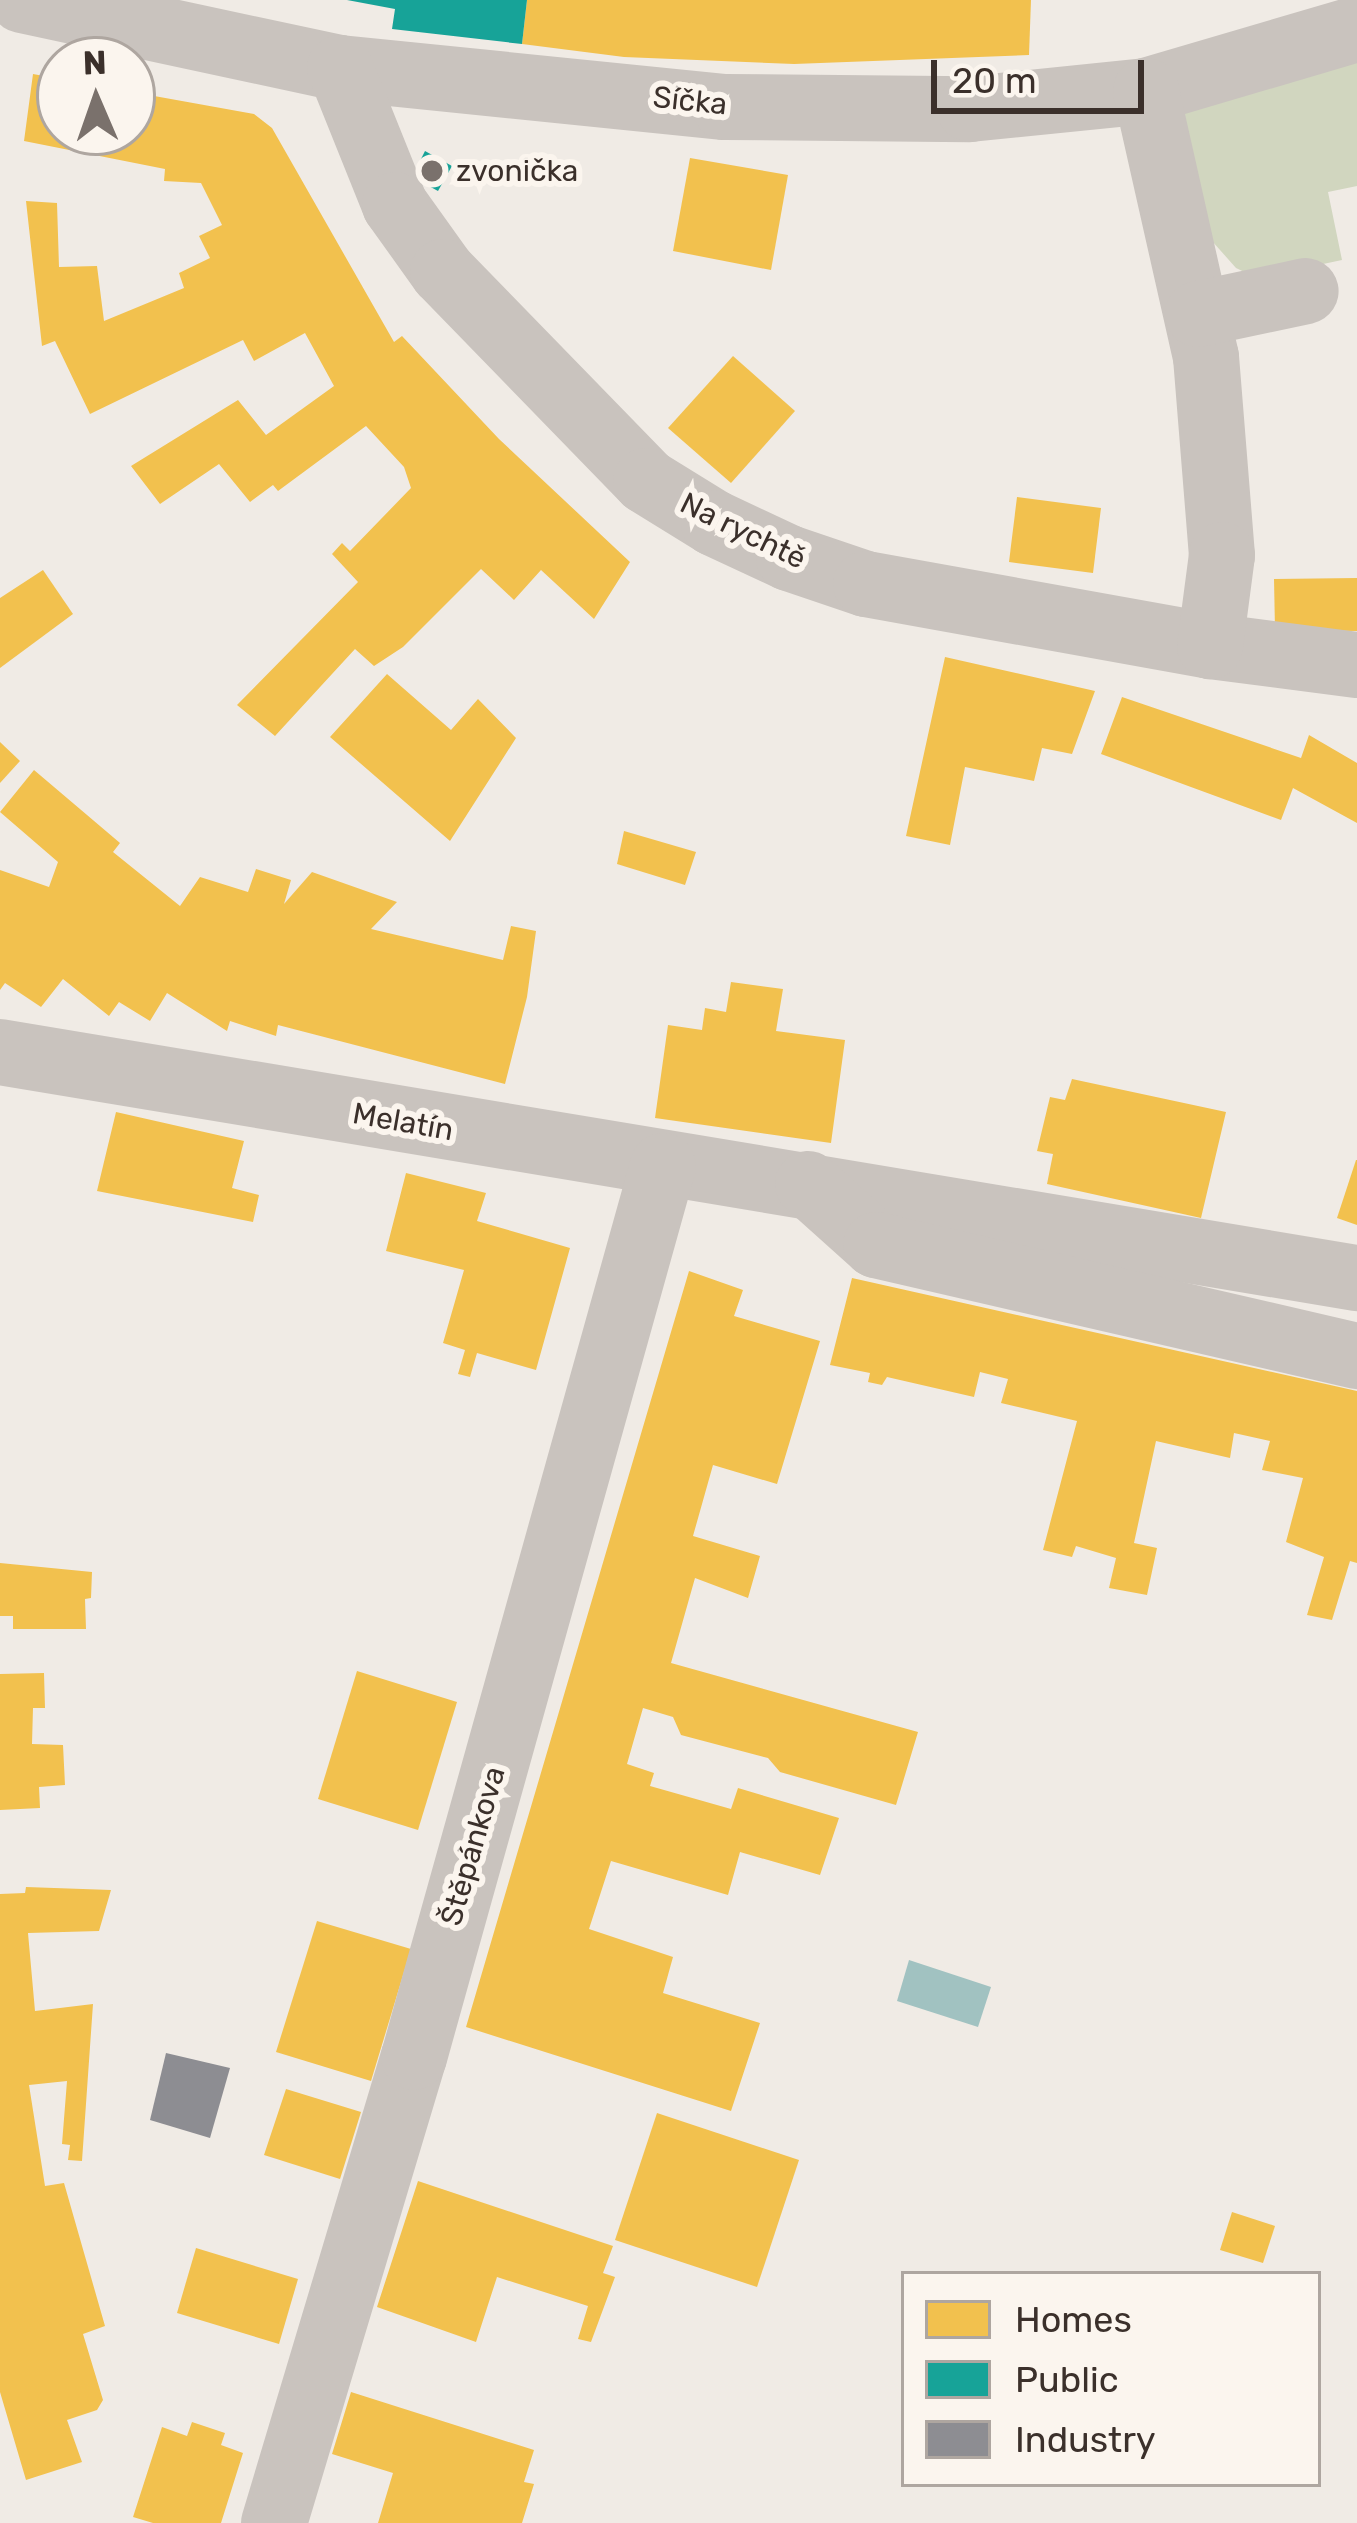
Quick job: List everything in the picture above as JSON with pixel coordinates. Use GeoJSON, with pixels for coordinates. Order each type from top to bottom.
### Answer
{"type":"FeatureCollection","features":[{"type":"Feature","properties":{"kind":"street","name":"Síčka"},"geometry":{"type":"LineString","coordinates":[[22,0],[340,68],[725,106],[970,109],[1146,91],[1357,28]]}},
{"type":"Feature","properties":{"kind":"street","name":"Na rychtě"},"geometry":{"type":"LineString","coordinates":[[340,68],[395,205],[416,238],[646,481],[733,532],[866,584],[1210,646],[1357,664]]}},
{"type":"Feature","properties":{"kind":"street"},"geometry":{"type":"LineString","coordinates":[[1146,91],[1198,314],[1212,411],[1222,555],[1210,646]]}},
{"type":"Feature","properties":{"kind":"street"},"geometry":{"type":"LineString","coordinates":[[1198,314],[1306,291]]}},
{"type":"Feature","properties":{"kind":"street","name":"Melatín"},"geometry":{"type":"LineString","coordinates":[[0,1052],[1357,1278]]}},
{"type":"Feature","properties":{"kind":"street","name":"Štěpánkova"},"geometry":{"type":"LineString","coordinates":[[274,2523],[415,2057],[663,1166]]}},
{"type":"Feature","properties":{"kind":"street"},"geometry":{"type":"LineString","coordinates":[[808,1184],[876,1245],[1357,1356]]}},
{"type":"Feature","properties":{"kind":"green space"},"geometry":{"type":"Polygon","coordinates":[[[1357,58],[1357,186],[1328,192],[1342,260],[1257,278],[1236,268],[1204,232],[1180,129],[1190,96],[1357,58]]]}},
{"type":"Feature","properties":{"kind":"water"},"geometry":{"type":"Polygon","coordinates":[[[909,1960],[991,1987],[978,2027],[897,2001],[909,1960]]]}},
{"type":"Feature","properties":{"kind":"building: Homes"},"geometry":{"type":"Polygon","coordinates":[[[527,0],[1031,0],[1029,55],[794,64],[624,57],[522,44],[527,0]]]}},
{"type":"Feature","properties":{"kind":"building: Homes"},"geometry":{"type":"Polygon","coordinates":[[[33,74],[36,143],[24,141],[33,74]]]}},
{"type":"Feature","properties":{"kind":"building: Homes"},"geometry":{"type":"Polygon","coordinates":[[[156,96],[254,114],[272,128],[394,342],[402,336],[499,439],[630,562],[594,619],[541,570],[514,600],[481,569],[403,647],[374,666],[355,649],[275,736],[237,705],[358,582],[332,554],[342,543],[350,551],[411,488],[404,467],[366,426],[278,491],[273,485],[250,502],[219,464],[160,504],[131,466],[238,400],[266,435],[334,386],[305,333],[254,361],[243,340],[90,414],[55,341],[42,346],[26,201],[57,203],[59,267],[97,266],[104,321],[184,288],[179,273],[210,258],[199,236],[222,225],[201,183],[164,181],[165,169],[100,156],[156,156],[156,96]]]}},
{"type":"Feature","properties":{"kind":"building: Homes"},"geometry":{"type":"Polygon","coordinates":[[[690,158],[788,175],[771,270],[673,251],[690,158]]]}},
{"type":"Feature","properties":{"kind":"building: Homes"},"geometry":{"type":"Polygon","coordinates":[[[733,356],[795,411],[731,483],[668,428],[733,356]]]}},
{"type":"Feature","properties":{"kind":"building: Homes"},"geometry":{"type":"Polygon","coordinates":[[[1017,497],[1101,508],[1093,573],[1009,562],[1017,497]]]}},
{"type":"Feature","properties":{"kind":"building: Homes"},"geometry":{"type":"Polygon","coordinates":[[[43,570],[73,614],[0,668],[0,598],[43,570]]]}},
{"type":"Feature","properties":{"kind":"building: Homes"},"geometry":{"type":"Polygon","coordinates":[[[1357,578],[1357,631],[1275,630],[1274,579],[1357,578]]]}},
{"type":"Feature","properties":{"kind":"building: Homes"},"geometry":{"type":"Polygon","coordinates":[[[945,657],[1095,691],[1072,754],[1042,748],[1034,781],[965,767],[950,845],[906,836],[945,657]]]}},
{"type":"Feature","properties":{"kind":"building: Homes"},"geometry":{"type":"Polygon","coordinates":[[[387,674],[451,730],[478,699],[516,738],[450,841],[330,737],[387,674]]]}},
{"type":"Feature","properties":{"kind":"building: Homes"},"geometry":{"type":"Polygon","coordinates":[[[1122,697],[1301,758],[1309,735],[1357,763],[1357,823],[1293,788],[1281,820],[1101,754],[1122,697]]]}},
{"type":"Feature","properties":{"kind":"building: Homes"},"geometry":{"type":"Polygon","coordinates":[[[0,742],[20,761],[0,783],[0,742]]]}},
{"type":"Feature","properties":{"kind":"building: Homes"},"geometry":{"type":"Polygon","coordinates":[[[34,770],[120,843],[113,852],[180,906],[200,877],[248,892],[256,869],[291,880],[284,904],[312,872],[397,902],[371,929],[503,960],[511,926],[536,931],[527,997],[505,1084],[278,1025],[276,1036],[230,1021],[227,1031],[167,993],[150,1021],[119,1002],[109,1016],[63,979],[41,1007],[5,983],[0,990],[0,870],[49,887],[58,862],[0,812],[34,770]]]}},
{"type":"Feature","properties":{"kind":"building: Homes"},"geometry":{"type":"Polygon","coordinates":[[[624,831],[696,852],[685,885],[617,864],[624,831]]]}},
{"type":"Feature","properties":{"kind":"building: Homes"},"geometry":{"type":"Polygon","coordinates":[[[731,982],[783,989],[776,1031],[845,1040],[831,1143],[655,1118],[668,1025],[702,1030],[705,1008],[726,1012],[731,982]]]}},
{"type":"Feature","properties":{"kind":"building: Homes"},"geometry":{"type":"Polygon","coordinates":[[[1072,1079],[1226,1112],[1201,1218],[1047,1184],[1053,1154],[1037,1151],[1050,1097],[1065,1100],[1072,1079]]]}},
{"type":"Feature","properties":{"kind":"building: Homes"},"geometry":{"type":"Polygon","coordinates":[[[116,1112],[244,1141],[232,1188],[259,1195],[253,1222],[97,1191],[116,1112]]]}},
{"type":"Feature","properties":{"kind":"building: Homes"},"geometry":{"type":"Polygon","coordinates":[[[1357,1160],[1357,1225],[1337,1218],[1357,1160]]]}},
{"type":"Feature","properties":{"kind":"building: Homes"},"geometry":{"type":"Polygon","coordinates":[[[406,1173],[486,1193],[477,1221],[570,1248],[536,1370],[477,1353],[470,1377],[458,1374],[465,1350],[443,1343],[464,1270],[386,1251],[406,1173]]]}},
{"type":"Feature","properties":{"kind":"building: Homes"},"geometry":{"type":"Polygon","coordinates":[[[689,1271],[743,1290],[734,1316],[820,1341],[777,1484],[713,1465],[693,1536],[760,1556],[748,1598],[695,1578],[671,1663],[918,1732],[896,1805],[780,1772],[768,1758],[681,1735],[673,1717],[643,1708],[627,1764],[654,1773],[650,1786],[731,1809],[738,1788],[839,1818],[820,1875],[740,1852],[728,1895],[611,1861],[589,1929],[673,1957],[663,1993],[760,2023],[731,2111],[466,2027],[689,1271]]]}},
{"type":"Feature","properties":{"kind":"building: Homes"},"geometry":{"type":"Polygon","coordinates":[[[852,1278],[1357,1391],[1357,1563],[1350,1561],[1332,1620],[1307,1615],[1324,1557],[1286,1542],[1303,1478],[1262,1470],[1270,1441],[1234,1433],[1230,1458],[1156,1441],[1134,1543],[1157,1548],[1147,1595],[1109,1588],[1116,1558],[1076,1546],[1072,1557],[1043,1550],[1077,1421],[1001,1403],[1008,1379],[980,1372],[974,1397],[887,1377],[882,1385],[868,1382],[870,1373],[830,1365],[852,1278]]]}},
{"type":"Feature","properties":{"kind":"building: Homes"},"geometry":{"type":"Polygon","coordinates":[[[0,1563],[92,1572],[91,1598],[85,1599],[86,1629],[13,1629],[13,1616],[0,1616],[0,1563]]]}},
{"type":"Feature","properties":{"kind":"building: Homes"},"geometry":{"type":"Polygon","coordinates":[[[357,1671],[457,1702],[418,1830],[318,1799],[357,1671]]]}},
{"type":"Feature","properties":{"kind":"building: Homes"},"geometry":{"type":"Polygon","coordinates":[[[44,1673],[45,1708],[33,1708],[32,1744],[63,1745],[65,1785],[39,1787],[40,1808],[0,1810],[0,1674],[44,1673]]]}},
{"type":"Feature","properties":{"kind":"building: Homes"},"geometry":{"type":"Polygon","coordinates":[[[26,1887],[111,1890],[99,1931],[28,1933],[35,2011],[93,2004],[82,2161],[68,2160],[70,2145],[62,2144],[67,2081],[29,2085],[45,2186],[64,2183],[105,2326],[83,2334],[103,2400],[97,2410],[67,2420],[82,2462],[26,2480],[0,2392],[0,1894],[25,1893],[26,1887]]]}},
{"type":"Feature","properties":{"kind":"building: Homes"},"geometry":{"type":"Polygon","coordinates":[[[317,1921],[411,1949],[371,2081],[276,2052],[317,1921]]]}},
{"type":"Feature","properties":{"kind":"building: Homes"},"geometry":{"type":"Polygon","coordinates":[[[286,2089],[361,2112],[340,2179],[264,2155],[286,2089]]]}},
{"type":"Feature","properties":{"kind":"building: Homes"},"geometry":{"type":"Polygon","coordinates":[[[657,2113],[799,2160],[757,2287],[615,2240],[657,2113]]]}},
{"type":"Feature","properties":{"kind":"building: Homes"},"geometry":{"type":"Polygon","coordinates":[[[418,2181],[613,2246],[603,2273],[615,2277],[591,2342],[578,2339],[588,2306],[497,2277],[476,2342],[377,2307],[418,2181]]]}},
{"type":"Feature","properties":{"kind":"building: Homes"},"geometry":{"type":"Polygon","coordinates":[[[1232,2212],[1275,2226],[1263,2263],[1220,2250],[1232,2212]]]}},
{"type":"Feature","properties":{"kind":"building: Homes"},"geometry":{"type":"Polygon","coordinates":[[[196,2248],[298,2279],[279,2344],[177,2313],[196,2248]]]}},
{"type":"Feature","properties":{"kind":"building: Homes"},"geometry":{"type":"Polygon","coordinates":[[[351,2392],[534,2450],[524,2482],[534,2484],[522,2523],[378,2523],[393,2473],[332,2454],[351,2392]]]}},
{"type":"Feature","properties":{"kind":"building: Homes"},"geometry":{"type":"Polygon","coordinates":[[[192,2422],[225,2433],[221,2445],[243,2453],[221,2523],[153,2523],[133,2517],[162,2427],[187,2436],[192,2422]]]}},
{"type":"Feature","properties":{"kind":"building: Public"},"geometry":{"type":"Polygon","coordinates":[[[347,0],[527,0],[522,44],[392,29],[395,9],[347,0]]]}},
{"type":"Feature","properties":{"kind":"building: Public","name":"zvonička"},"geometry":{"type":"Polygon","coordinates":[[[425,151],[452,166],[438,191],[412,177],[425,151]]]}},
{"type":"Feature","properties":{"kind":"building: Industry"},"geometry":{"type":"Polygon","coordinates":[[[166,2053],[230,2068],[210,2138],[150,2120],[166,2053]]]}},
{"type":"Feature","properties":{"kind":"place","name":"zvonička"},"geometry":{"type":"Point","coordinates":[432,171]}}]}
